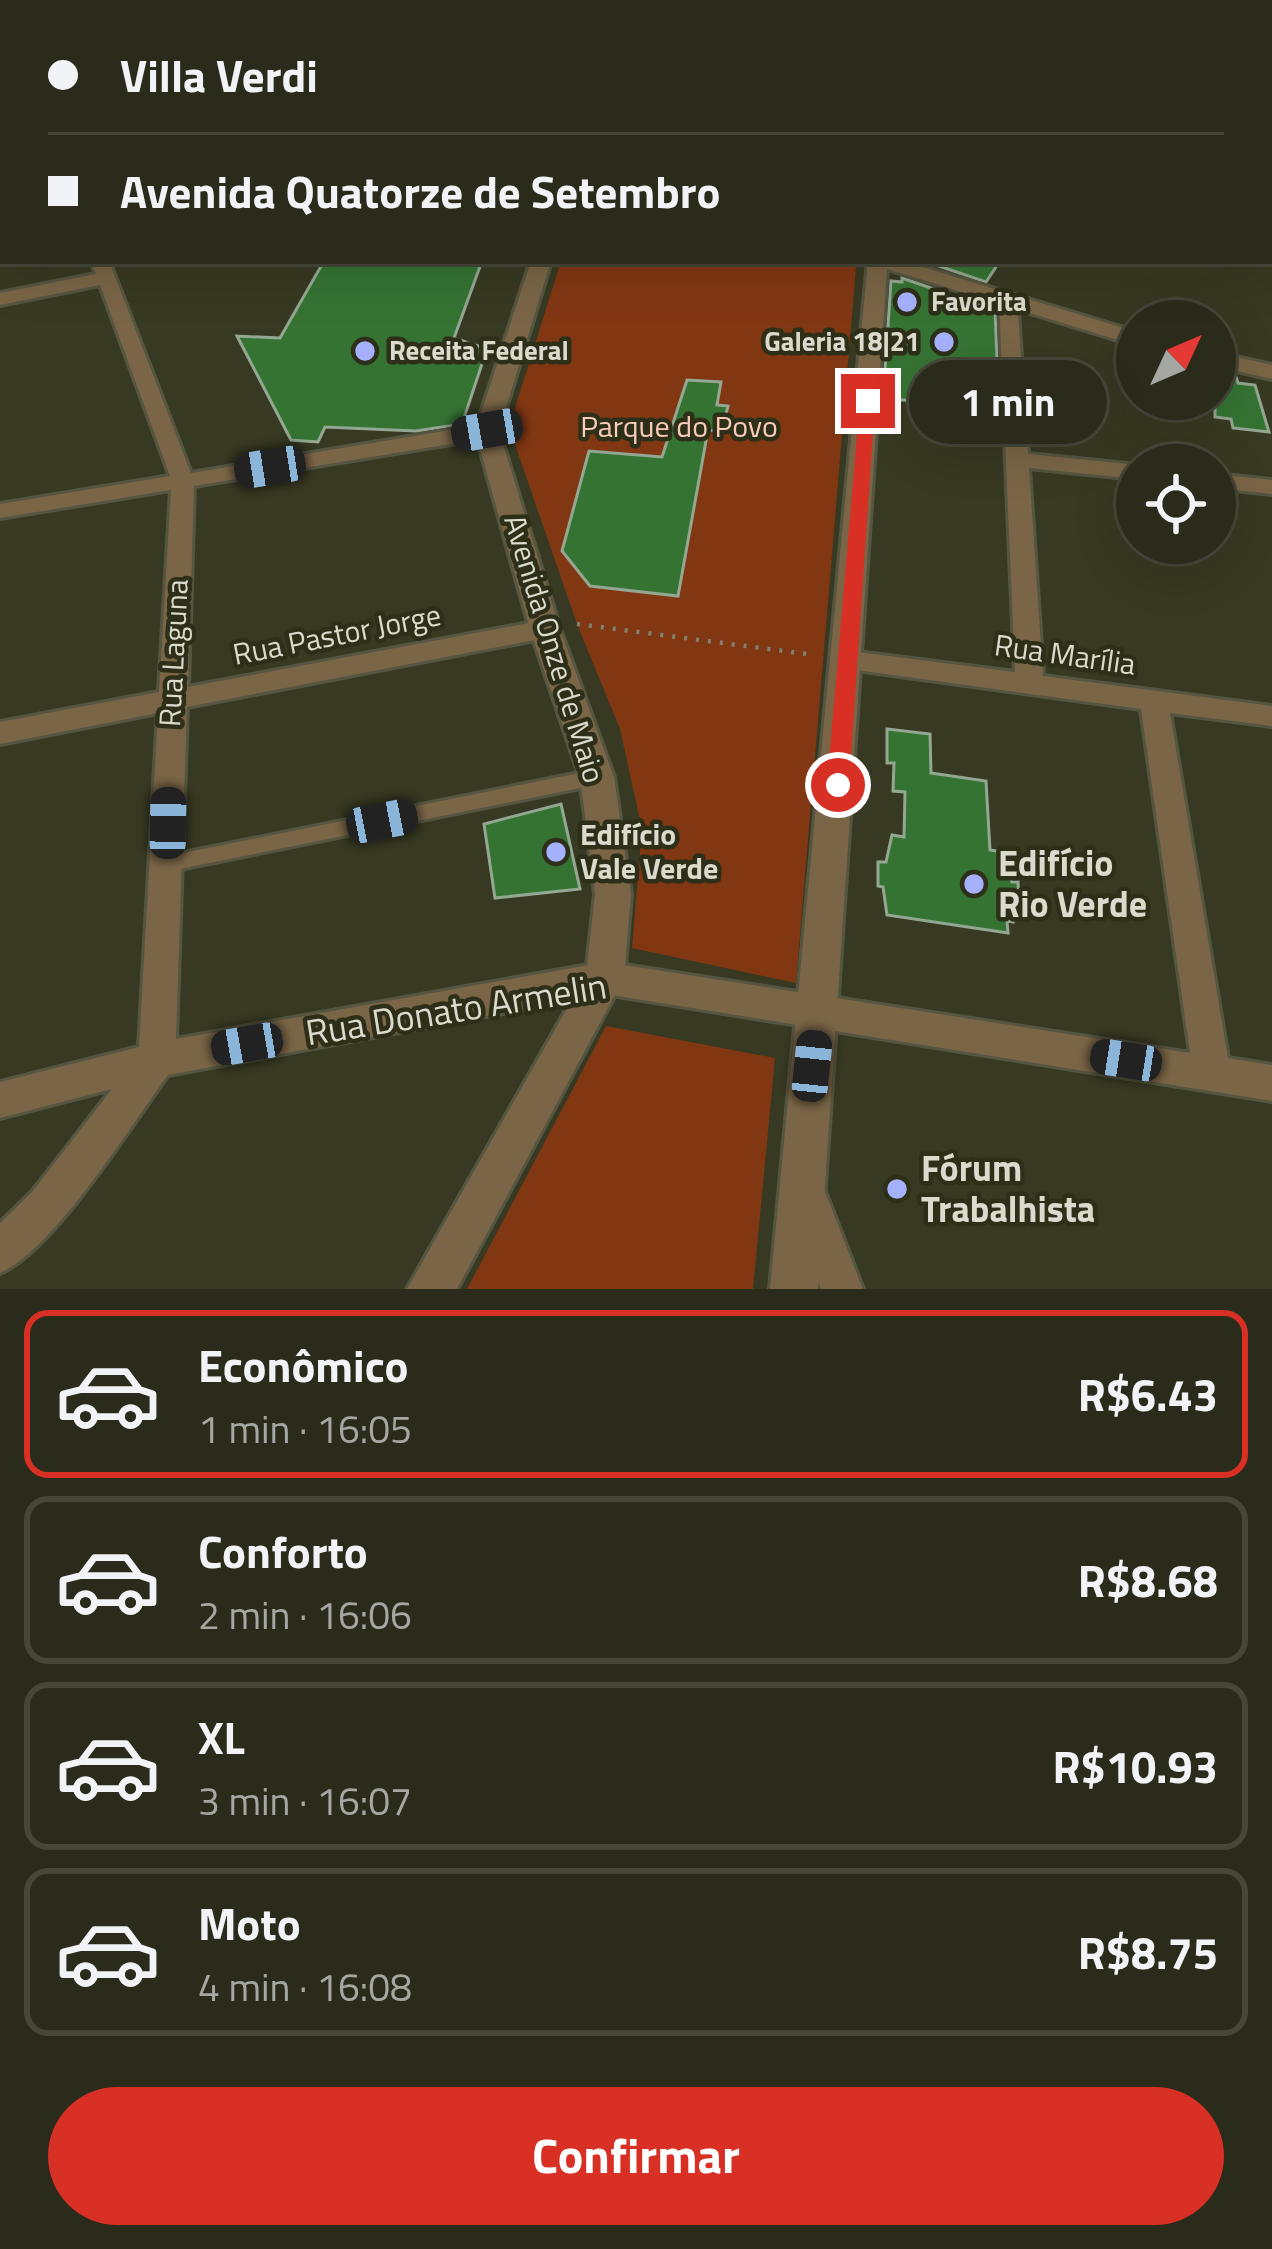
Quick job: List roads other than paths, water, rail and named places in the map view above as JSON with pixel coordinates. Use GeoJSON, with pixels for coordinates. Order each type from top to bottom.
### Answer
{"type":"FeatureCollection","features":[{"type":"Feature","properties":{"kind":"street"},"geometry":{"type":"LineString","coordinates":[[0,511],[487,430],[540,264]]}},
{"type":"Feature","properties":{"kind":"street"},"geometry":{"type":"LineString","coordinates":[[794,1289],[880,264]]}},
{"type":"Feature","properties":{"kind":"street"},"geometry":{"type":"LineString","coordinates":[[890,264],[1116,332]]}},
{"type":"Feature","properties":{"kind":"street"},"geometry":{"type":"LineString","coordinates":[[0,298],[102,269]]}},
{"type":"Feature","properties":{"kind":"street","name":"Rua Laguna"},"geometry":{"type":"LineString","coordinates":[[102,269],[183,481],[157,1060]]}},
{"type":"Feature","properties":{"kind":"street"},"geometry":{"type":"LineString","coordinates":[[1008,299],[1029,682]]}},
{"type":"Feature","properties":{"kind":"street"},"geometry":{"type":"LineString","coordinates":[[1236,364],[1272,373]]}},
{"type":"Feature","properties":{"kind":"street","name":"Avenida Onze de Maio"},"geometry":{"type":"LineString","coordinates":[[431,1289],[605,978],[613,894],[597,777],[545,628],[487,430]]}},
{"type":"Feature","properties":{"kind":"street"},"geometry":{"type":"LineString","coordinates":[[1018,460],[1116,470]]}},
{"type":"Feature","properties":{"kind":"street"},"geometry":{"type":"LineString","coordinates":[[1236,483],[1272,487]]}},
{"type":"Feature","properties":{"kind":"street","name":"Rua Pastor Jorge"},"geometry":{"type":"LineString","coordinates":[[0,733],[545,628]]}},
{"type":"Feature","properties":{"kind":"street","name":"Rua Marília"},"geometry":{"type":"LineString","coordinates":[[849,660],[1272,716]]}},
{"type":"Feature","properties":{"kind":"street"},"geometry":{"type":"LineString","coordinates":[[1154,701],[1212,1073]]}},
{"type":"Feature","properties":{"kind":"street","name":"Rua Donato Armelin"},"geometry":{"type":"LineString","coordinates":[[0,1100],[157,1060],[605,978],[1272,1083]]}},
{"type":"Feature","properties":{"kind":"street"},"geometry":{"type":"LineString","coordinates":[[0,1252],[46,1206],[157,1060]]}},
{"type":"Feature","properties":{"kind":"street"},"geometry":{"type":"LineString","coordinates":[[803,1184],[842,1289]]}},
{"type":"Feature","properties":{"kind":"lane"},"geometry":{"type":"LineString","coordinates":[[167,864],[597,777]]}},
{"type":"Feature","properties":{"kind":"place","name":"Favorita"},"geometry":{"type":"Point","coordinates":[907,302]}},
{"type":"Feature","properties":{"kind":"place","name":"Galeria 18|21"},"geometry":{"type":"Point","coordinates":[944,342]}},
{"type":"Feature","properties":{"kind":"place","name":"Receita Federal"},"geometry":{"type":"Point","coordinates":[365,351]}},
{"type":"Feature","properties":{"kind":"place","name":"Edifício Vale Verde"},"geometry":{"type":"Point","coordinates":[556,852]}},
{"type":"Feature","properties":{"kind":"place","name":"Edifício Rio Verde"},"geometry":{"type":"Point","coordinates":[974,884]}},
{"type":"Feature","properties":{"kind":"place","name":"Fórum Trabalhista"},"geometry":{"type":"Point","coordinates":[897,1189]}},
{"type":"Feature","properties":{"kind":"park label","name":"Parque do Povo"},"geometry":{"type":"Point","coordinates":[679,427]}}]}
